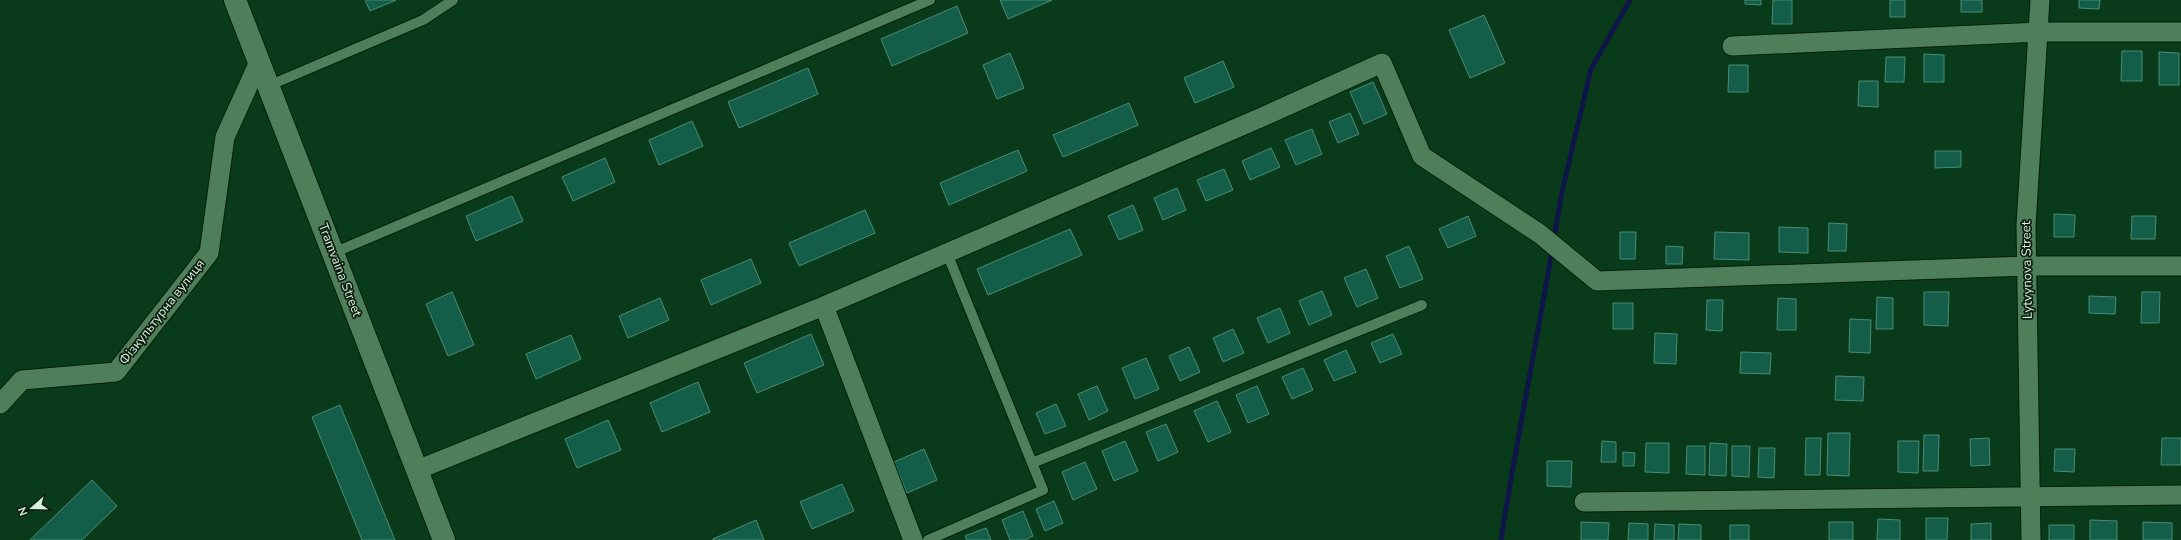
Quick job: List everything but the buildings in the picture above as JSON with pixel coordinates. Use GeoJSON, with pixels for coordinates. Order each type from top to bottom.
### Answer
{"type":"FeatureCollection","features":[{"type":"Feature","properties":{"kind":"street","name":"Tramvaina Street"},"geometry":{"type":"LineString","coordinates":[[235,0],[444,540]]}},
{"type":"Feature","properties":{"kind":"street","name":"Lytvynova Street"},"geometry":{"type":"LineString","coordinates":[[2031,540],[2026,225],[2040,0]]}},
{"type":"Feature","properties":{"kind":"street"},"geometry":{"type":"LineString","coordinates":[[1732,46],[2039,32],[2181,32]]}},
{"type":"Feature","properties":{"kind":"street","name":"Фiзкультурна вулиця"},"geometry":{"type":"LineString","coordinates":[[0,404],[22,380],[116,372],[209,253],[225,137],[259,62]]}},
{"type":"Feature","properties":{"kind":"street"},"geometry":{"type":"LineString","coordinates":[[417,470],[824,306],[1382,63],[1422,156],[1540,234],[1597,282],[2027,266],[2181,266]]}},
{"type":"Feature","properties":{"kind":"street"},"geometry":{"type":"LineString","coordinates":[[824,306],[913,540]]}},
{"type":"Feature","properties":{"kind":"street"},"geometry":{"type":"LineString","coordinates":[[1584,502],[2031,495],[2181,495]]}},
{"type":"Feature","properties":{"kind":"lane"},"geometry":{"type":"LineString","coordinates":[[268,86],[423,20],[452,0]]}},
{"type":"Feature","properties":{"kind":"lane"},"geometry":{"type":"LineString","coordinates":[[333,253],[930,0]]}},
{"type":"Feature","properties":{"kind":"lane"},"geometry":{"type":"LineString","coordinates":[[928,540],[1043,490],[947,253]]}},
{"type":"Feature","properties":{"kind":"lane"},"geometry":{"type":"LineString","coordinates":[[1032,463],[1422,305]]}},
{"type":"Feature","properties":{"kind":"waterway"},"geometry":{"type":"LineString","coordinates":[[1554,240],[1561,196],[1591,69],[1630,0]]}},
{"type":"Feature","properties":{"kind":"waterway"},"geometry":{"type":"LineString","coordinates":[[1501,540],[1552,250]]}}]}
